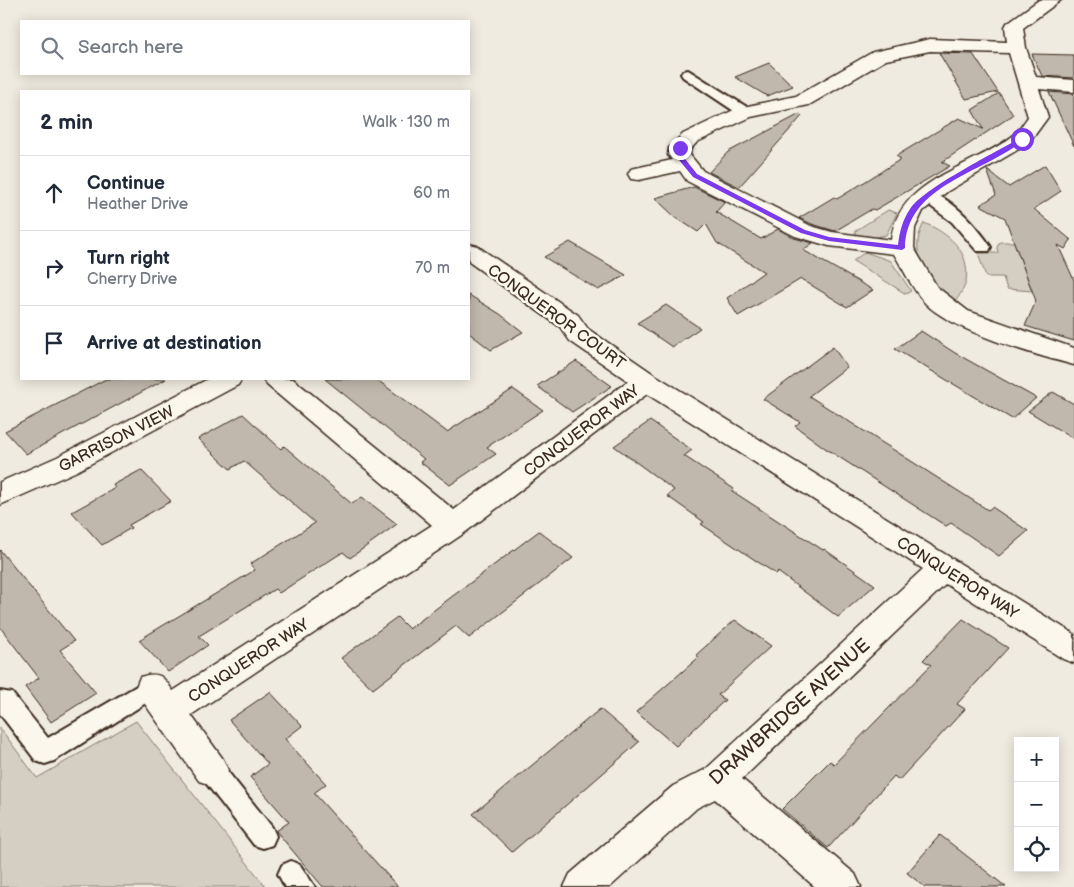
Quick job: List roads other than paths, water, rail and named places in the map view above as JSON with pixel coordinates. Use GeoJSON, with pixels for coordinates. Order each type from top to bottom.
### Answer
{"type":"FeatureCollection","features":[{"type":"Feature","properties":{"kind":"street"},"geometry":{"type":"LineString","coordinates":[[1052,0],[1034,10],[1014,27],[1017,48],[1038,117],[1022,139],[940,186],[913,208],[902,236],[902,248],[928,291],[948,310],[968,320],[1074,356]]}},
{"type":"Feature","properties":{"kind":"street"},"geometry":{"type":"LineString","coordinates":[[902,248],[816,237],[695,176],[683,164],[678,155],[680,148],[690,138],[745,112],[802,101],[880,56],[892,52],[930,45],[1017,48]]}},
{"type":"Feature","properties":{"kind":"street"},"geometry":{"type":"LineString","coordinates":[[1028,82],[1074,86]]}},
{"type":"Feature","properties":{"kind":"street"},"geometry":{"type":"LineString","coordinates":[[639,174],[683,164]]}},
{"type":"Feature","properties":{"kind":"street","name":"CONQUEROR COURT"},"geometry":{"type":"LineString","coordinates":[[470,252],[569,321],[579,336],[646,381]]}},
{"type":"Feature","properties":{"kind":"street","name":"GARRISON VIEW"},"geometry":{"type":"LineString","coordinates":[[0,494],[67,464],[227,380]]}},
{"type":"Feature","properties":{"kind":"street"},"geometry":{"type":"LineString","coordinates":[[277,380],[453,526]]}},
{"type":"Feature","properties":{"kind":"street","name":"CONQUEROR WAY"},"geometry":{"type":"LineString","coordinates":[[211,770],[161,698],[453,526],[646,381],[944,566],[1074,650]]}},
{"type":"Feature","properties":{"kind":"street","name":"DRAWBRIDGE AVENUE"},"geometry":{"type":"LineString","coordinates":[[583,887],[685,797],[718,780],[944,566]]}},
{"type":"Feature","properties":{"kind":"street"},"geometry":{"type":"LineString","coordinates":[[718,780],[842,887]]}},
{"type":"Feature","properties":{"kind":"lane"},"geometry":{"type":"LineString","coordinates":[[688,74],[745,112]]}},
{"type":"Feature","properties":{"kind":"lane"},"geometry":{"type":"LineString","coordinates":[[927,196],[956,215],[973,231],[983,247]]}},
{"type":"Feature","properties":{"kind":"lane"},"geometry":{"type":"LineString","coordinates":[[3,700],[46,752],[161,698]]}},
{"type":"Feature","properties":{"kind":"lane"},"geometry":{"type":"LineString","coordinates":[[211,770],[263,836]]}}]}
